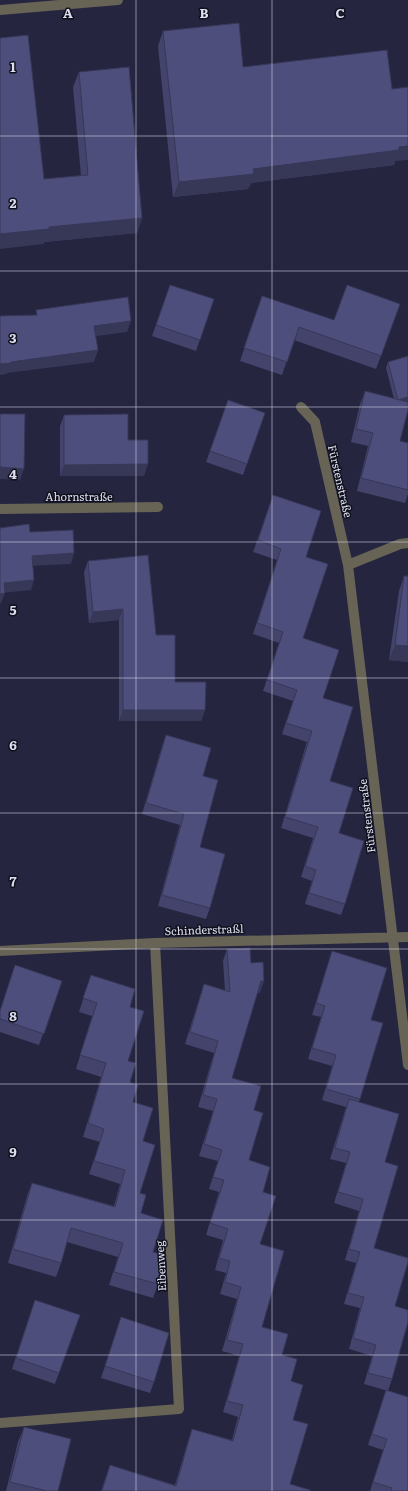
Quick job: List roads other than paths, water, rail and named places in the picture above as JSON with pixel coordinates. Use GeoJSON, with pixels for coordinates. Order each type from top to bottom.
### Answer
{"type":"FeatureCollection","features":[{"type":"Feature","properties":{"kind":"street"},"geometry":{"type":"LineString","coordinates":[[0,10],[118,0]]}},
{"type":"Feature","properties":{"kind":"street","name":"Fürstenstraße"},"geometry":{"type":"LineString","coordinates":[[302,407],[315,422],[348,565],[408,1065]]}},
{"type":"Feature","properties":{"kind":"street","name":"Ahornstraße"},"geometry":{"type":"LineString","coordinates":[[0,509],[158,507]]}},
{"type":"Feature","properties":{"kind":"street"},"geometry":{"type":"LineString","coordinates":[[348,565],[400,544],[408,543]]}},
{"type":"Feature","properties":{"kind":"street","name":"Schinderstraßl"},"geometry":{"type":"LineString","coordinates":[[0,951],[155,943],[408,937]]}},
{"type":"Feature","properties":{"kind":"street","name":"Eibenweg"},"geometry":{"type":"LineString","coordinates":[[0,1423],[179,1409],[155,943]]}}]}
